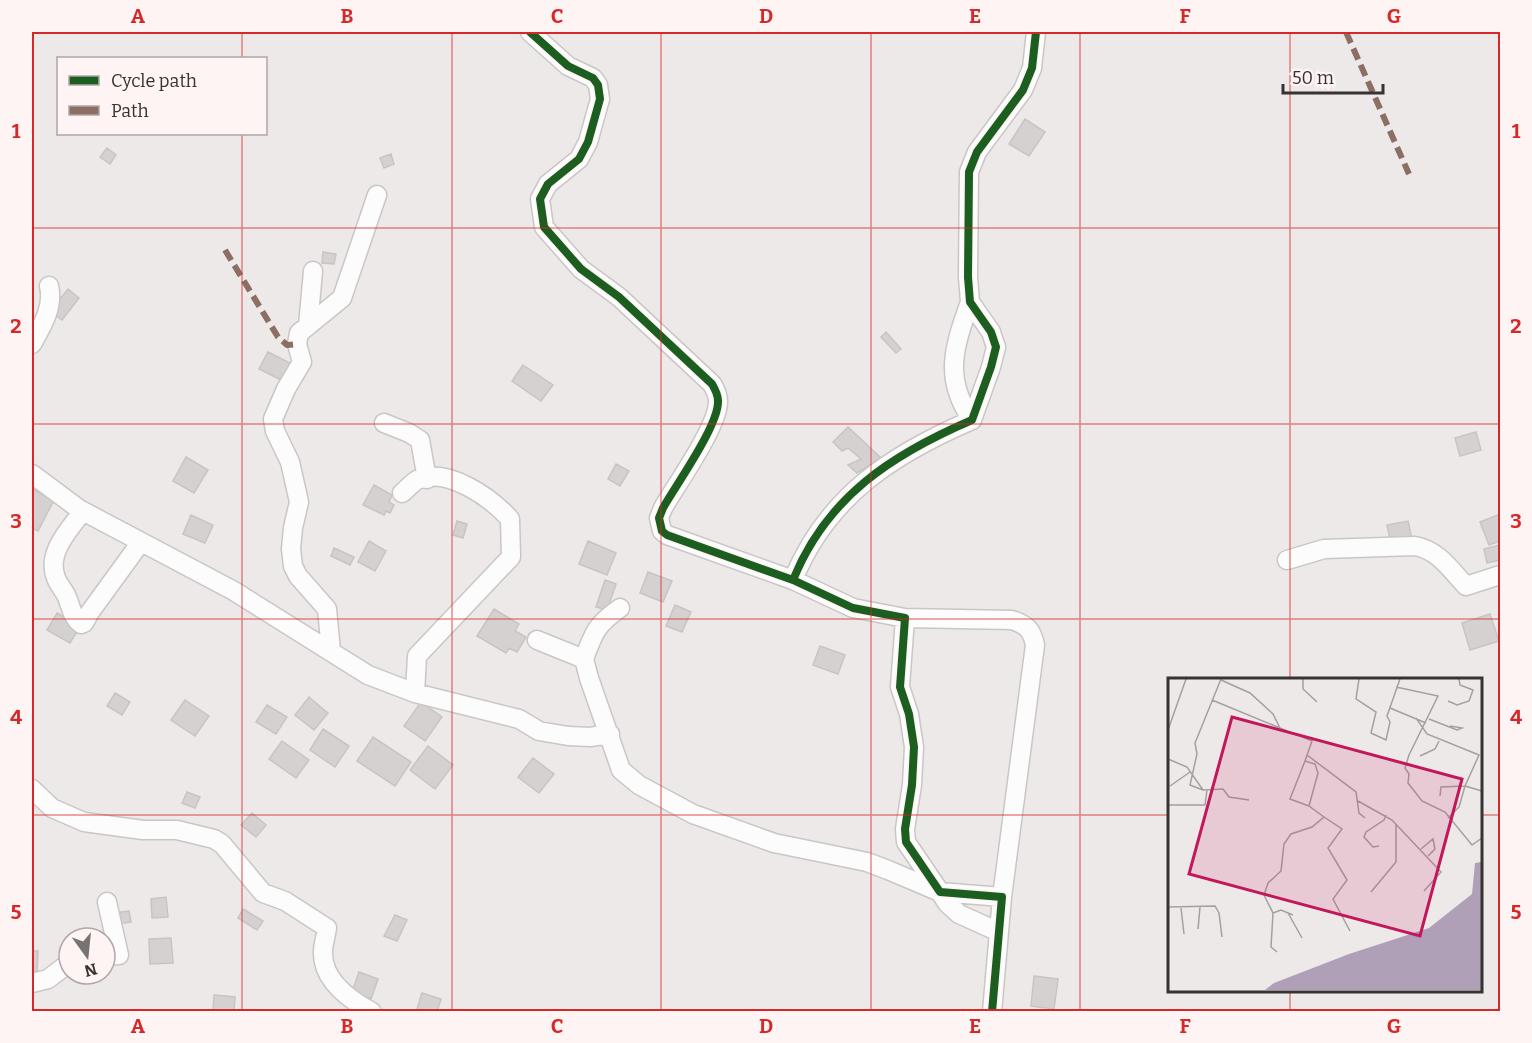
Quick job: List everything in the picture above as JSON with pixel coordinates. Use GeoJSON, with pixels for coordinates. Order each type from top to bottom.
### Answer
{"type":"FeatureCollection","features":[{"type":"Feature","properties":{"kind":"street"},"geometry":{"type":"LineString","coordinates":[[530,32],[568,66],[592,78],[598,85],[600,99],[588,142],[579,159],[548,184],[540,199],[544,227],[581,269],[638,314],[712,384],[716,392],[718,403],[705,439],[659,518],[662,531],[688,543],[793,580],[853,608],[905,618],[1012,620],[1024,624],[1032,633],[1035,645],[1002,897],[992,1011]]}},
{"type":"Feature","properties":{"kind":"street"},"geometry":{"type":"LineString","coordinates":[[972,420],[956,393],[955,381],[957,338],[970,302],[968,277],[969,172],[977,152],[1023,90],[1029,78],[1036,32]]}},
{"type":"Feature","properties":{"kind":"street"},"geometry":{"type":"LineString","coordinates":[[331,651],[327,609],[298,576],[293,566],[292,528],[299,502],[290,462],[274,431],[273,419],[286,389],[302,362],[297,344],[299,333],[342,298],[377,195]]}},
{"type":"Feature","properties":{"kind":"street"},"geometry":{"type":"LineString","coordinates":[[308,326],[313,272]]}},
{"type":"Feature","properties":{"kind":"street"},"geometry":{"type":"LineString","coordinates":[[32,344],[45,321],[51,295],[49,286]]}},
{"type":"Feature","properties":{"kind":"street"},"geometry":{"type":"LineString","coordinates":[[793,580],[814,538],[850,494],[898,456],[972,420],[992,367],[996,347],[991,332],[970,302]]}},
{"type":"Feature","properties":{"kind":"street"},"geometry":{"type":"LineString","coordinates":[[384,423],[420,440],[427,478]]}},
{"type":"Feature","properties":{"kind":"street"},"geometry":{"type":"LineString","coordinates":[[32,474],[82,511],[234,591],[368,675],[415,693],[519,719],[539,731],[579,737],[610,734]]}},
{"type":"Feature","properties":{"kind":"street"},"geometry":{"type":"LineString","coordinates":[[402,493],[418,480],[439,477],[485,495],[510,519],[512,557],[417,656],[415,693]]}},
{"type":"Feature","properties":{"kind":"street"},"geometry":{"type":"LineString","coordinates":[[82,511],[57,548],[52,565],[73,615],[81,624],[84,623],[141,542]]}},
{"type":"Feature","properties":{"kind":"street"},"geometry":{"type":"LineString","coordinates":[[1287,560],[1324,549],[1415,546],[1428,549],[1437,555],[1466,586],[1500,575]]}},
{"type":"Feature","properties":{"kind":"street"},"geometry":{"type":"LineString","coordinates":[[620,608],[601,621],[584,660],[621,770],[639,785],[683,809],[774,843],[867,862],[940,892],[1002,897]]}},
{"type":"Feature","properties":{"kind":"street"},"geometry":{"type":"LineString","coordinates":[[905,618],[900,687],[909,714],[914,747],[912,785],[905,829],[906,842],[948,903],[959,914],[999,932]]}},
{"type":"Feature","properties":{"kind":"street"},"geometry":{"type":"LineString","coordinates":[[537,640],[584,660]]}},
{"type":"Feature","properties":{"kind":"street"},"geometry":{"type":"LineString","coordinates":[[32,789],[52,808],[84,822],[143,830],[193,832],[222,844],[262,893],[285,901],[327,928],[323,951],[325,967],[334,984],[372,1011]]}},
{"type":"Feature","properties":{"kind":"street"},"geometry":{"type":"LineString","coordinates":[[107,902],[112,926]]}},
{"type":"Feature","properties":{"kind":"street"},"geometry":{"type":"LineString","coordinates":[[32,983],[48,979],[57,972]]}},
{"type":"Feature","properties":{"kind":"building"},"geometry":{"type":"Polygon","coordinates":[[[1025,119],[1045,132],[1029,156],[1009,144],[1025,119]]]}},
{"type":"Feature","properties":{"kind":"building"},"geometry":{"type":"Polygon","coordinates":[[[107,148],[116,155],[110,164],[100,157],[107,148]]]}},
{"type":"Feature","properties":{"kind":"building"},"geometry":{"type":"Polygon","coordinates":[[[391,154],[394,164],[384,168],[380,158],[391,154]]]}},
{"type":"Feature","properties":{"kind":"building"},"geometry":{"type":"Polygon","coordinates":[[[323,252],[336,254],[334,264],[322,263],[323,252]]]}},
{"type":"Feature","properties":{"kind":"building"},"geometry":{"type":"Polygon","coordinates":[[[68,289],[79,298],[62,320],[50,311],[68,289]]]}},
{"type":"Feature","properties":{"kind":"building"},"geometry":{"type":"Polygon","coordinates":[[[886,332],[901,349],[896,353],[881,337],[886,332]]]}},
{"type":"Feature","properties":{"kind":"building"},"geometry":{"type":"Polygon","coordinates":[[[268,352],[292,364],[283,381],[259,369],[268,352]]]}},
{"type":"Feature","properties":{"kind":"building"},"geometry":{"type":"Polygon","coordinates":[[[523,365],[553,385],[541,401],[512,381],[523,365]]]}},
{"type":"Feature","properties":{"kind":"building"},"geometry":{"type":"Polygon","coordinates":[[[848,427],[881,458],[857,473],[848,465],[861,459],[848,448],[842,451],[833,442],[848,427]]]}},
{"type":"Feature","properties":{"kind":"building"},"geometry":{"type":"Polygon","coordinates":[[[1476,432],[1481,450],[1460,456],[1455,438],[1476,432]]]}},
{"type":"Feature","properties":{"kind":"building"},"geometry":{"type":"Polygon","coordinates":[[[186,457],[208,470],[194,493],[173,481],[186,457]]]}},
{"type":"Feature","properties":{"kind":"building"},"geometry":{"type":"Polygon","coordinates":[[[616,464],[629,471],[620,486],[608,479],[616,464]]]}},
{"type":"Feature","properties":{"kind":"building"},"geometry":{"type":"Polygon","coordinates":[[[374,485],[392,495],[389,502],[394,505],[390,513],[386,511],[384,515],[363,505],[374,485]]]}},
{"type":"Feature","properties":{"kind":"building"},"geometry":{"type":"Polygon","coordinates":[[[32,489],[54,500],[38,531],[32,528],[32,489]]]}},
{"type":"Feature","properties":{"kind":"building"},"geometry":{"type":"Polygon","coordinates":[[[1500,514],[1500,541],[1489,545],[1480,522],[1500,514]]]}},
{"type":"Feature","properties":{"kind":"building"},"geometry":{"type":"Polygon","coordinates":[[[191,515],[213,525],[205,543],[183,534],[191,515]]]}},
{"type":"Feature","properties":{"kind":"building"},"geometry":{"type":"Polygon","coordinates":[[[457,521],[467,524],[463,538],[453,535],[457,521]]]}},
{"type":"Feature","properties":{"kind":"building"},"geometry":{"type":"Polygon","coordinates":[[[1408,521],[1412,540],[1391,544],[1387,525],[1408,521]]]}},
{"type":"Feature","properties":{"kind":"building"},"geometry":{"type":"Polygon","coordinates":[[[369,541],[386,551],[375,571],[358,562],[369,541]]]}},
{"type":"Feature","properties":{"kind":"building"},"geometry":{"type":"Polygon","coordinates":[[[588,541],[616,553],[607,575],[579,564],[588,541]]]}},
{"type":"Feature","properties":{"kind":"building"},"geometry":{"type":"Polygon","coordinates":[[[1500,545],[1500,560],[1487,563],[1484,549],[1500,545]]]}},
{"type":"Feature","properties":{"kind":"building"},"geometry":{"type":"Polygon","coordinates":[[[334,548],[354,557],[350,565],[331,556],[334,548]]]}},
{"type":"Feature","properties":{"kind":"building"},"geometry":{"type":"Polygon","coordinates":[[[648,572],[672,581],[663,602],[640,593],[648,572]]]}},
{"type":"Feature","properties":{"kind":"building"},"geometry":{"type":"Polygon","coordinates":[[[605,580],[616,584],[607,610],[596,607],[605,580]]]}},
{"type":"Feature","properties":{"kind":"building"},"geometry":{"type":"Polygon","coordinates":[[[675,605],[691,612],[682,632],[666,626],[675,605]]]}},
{"type":"Feature","properties":{"kind":"building"},"geometry":{"type":"Polygon","coordinates":[[[494,609],[519,624],[515,631],[526,637],[517,652],[509,648],[506,653],[477,636],[494,609]]]}},
{"type":"Feature","properties":{"kind":"building"},"geometry":{"type":"Polygon","coordinates":[[[57,613],[80,627],[70,643],[47,630],[57,613]]]}},
{"type":"Feature","properties":{"kind":"building"},"geometry":{"type":"Polygon","coordinates":[[[1490,614],[1499,641],[1470,650],[1462,623],[1490,614]]]}},
{"type":"Feature","properties":{"kind":"building"},"geometry":{"type":"Polygon","coordinates":[[[820,646],[845,655],[838,674],[813,665],[820,646]]]}},
{"type":"Feature","properties":{"kind":"building"},"geometry":{"type":"Polygon","coordinates":[[[115,693],[130,702],[122,715],[107,706],[115,693]]]}},
{"type":"Feature","properties":{"kind":"building"},"geometry":{"type":"Polygon","coordinates":[[[309,697],[328,713],[314,730],[295,715],[309,697]]]}},
{"type":"Feature","properties":{"kind":"building"},"geometry":{"type":"Polygon","coordinates":[[[185,700],[209,716],[195,736],[171,720],[185,700]]]}},
{"type":"Feature","properties":{"kind":"building"},"geometry":{"type":"Polygon","coordinates":[[[421,702],[442,717],[425,741],[404,726],[421,702]]]}},
{"type":"Feature","properties":{"kind":"building"},"geometry":{"type":"Polygon","coordinates":[[[267,705],[287,717],[276,734],[256,722],[267,705]]]}},
{"type":"Feature","properties":{"kind":"building"},"geometry":{"type":"Polygon","coordinates":[[[323,729],[349,746],[335,767],[310,750],[323,729]]]}},
{"type":"Feature","properties":{"kind":"building"},"geometry":{"type":"Polygon","coordinates":[[[373,737],[411,762],[395,786],[357,761],[373,737]]]}},
{"type":"Feature","properties":{"kind":"building"},"geometry":{"type":"Polygon","coordinates":[[[282,741],[309,760],[296,778],[269,759],[282,741]]]}},
{"type":"Feature","properties":{"kind":"building"},"geometry":{"type":"Polygon","coordinates":[[[428,746],[453,765],[435,789],[410,770],[428,746]]]}},
{"type":"Feature","properties":{"kind":"building"},"geometry":{"type":"Polygon","coordinates":[[[533,758],[554,774],[539,793],[518,777],[533,758]]]}},
{"type":"Feature","properties":{"kind":"building"},"geometry":{"type":"Polygon","coordinates":[[[187,792],[200,797],[195,808],[182,803],[187,792]]]}},
{"type":"Feature","properties":{"kind":"building"},"geometry":{"type":"Polygon","coordinates":[[[252,813],[266,825],[256,837],[241,825],[252,813]]]}},
{"type":"Feature","properties":{"kind":"building"},"geometry":{"type":"Polygon","coordinates":[[[166,897],[168,917],[152,918],[151,899],[166,897]]]}},
{"type":"Feature","properties":{"kind":"building"},"geometry":{"type":"Polygon","coordinates":[[[243,909],[263,921],[257,930],[238,918],[243,909]]]}},
{"type":"Feature","properties":{"kind":"building"},"geometry":{"type":"Polygon","coordinates":[[[129,911],[131,922],[116,924],[114,913],[129,911]]]}},
{"type":"Feature","properties":{"kind":"building"},"geometry":{"type":"Polygon","coordinates":[[[395,915],[407,920],[397,941],[384,936],[395,915]]]}},
{"type":"Feature","properties":{"kind":"building"},"geometry":{"type":"Polygon","coordinates":[[[171,938],[173,963],[150,964],[149,939],[171,938]]]}},
{"type":"Feature","properties":{"kind":"building"},"geometry":{"type":"Polygon","coordinates":[[[32,951],[38,951],[37,974],[32,974],[32,951]]]}},
{"type":"Feature","properties":{"kind":"building"},"geometry":{"type":"Polygon","coordinates":[[[359,972],[378,979],[371,999],[352,992],[359,972]]]}},
{"type":"Feature","properties":{"kind":"building"},"geometry":{"type":"Polygon","coordinates":[[[1034,976],[1058,979],[1054,1009],[1031,1006],[1034,976]]]}},
{"type":"Feature","properties":{"kind":"building"},"geometry":{"type":"Polygon","coordinates":[[[422,993],[441,999],[437,1012],[416,1012],[422,993]]]}},
{"type":"Feature","properties":{"kind":"building"},"geometry":{"type":"Polygon","coordinates":[[[214,995],[235,997],[234,1012],[213,1012],[214,995]]]}},
{"type":"Feature","properties":{"kind":"marked path"},"geometry":{"type":"LineString","coordinates":[[1346,32],[1409,174]]}},
{"type":"Feature","properties":{"kind":"marked path"},"geometry":{"type":"LineString","coordinates":[[225,250],[278,337],[287,345],[297,344]]}},
{"type":"Feature","properties":{"kind":"cycle path"},"geometry":{"type":"LineString","coordinates":[[530,32],[568,66],[593,78],[598,85],[600,99],[588,142],[579,159],[548,184],[540,199],[544,227],[581,269],[619,297],[712,384],[717,397],[712,425],[663,508],[659,518],[662,531],[667,535],[793,580]]}},
{"type":"Feature","properties":{"kind":"cycle path"},"geometry":{"type":"LineString","coordinates":[[992,1012],[1002,897],[940,892],[906,842],[905,829],[912,785],[914,747],[909,714],[900,687],[905,618],[853,608],[793,580],[807,550],[824,524],[866,481],[915,448],[972,420],[996,347],[991,332],[970,302],[968,277],[969,172],[977,152],[1023,90],[1032,68],[1036,32]]}}]}
